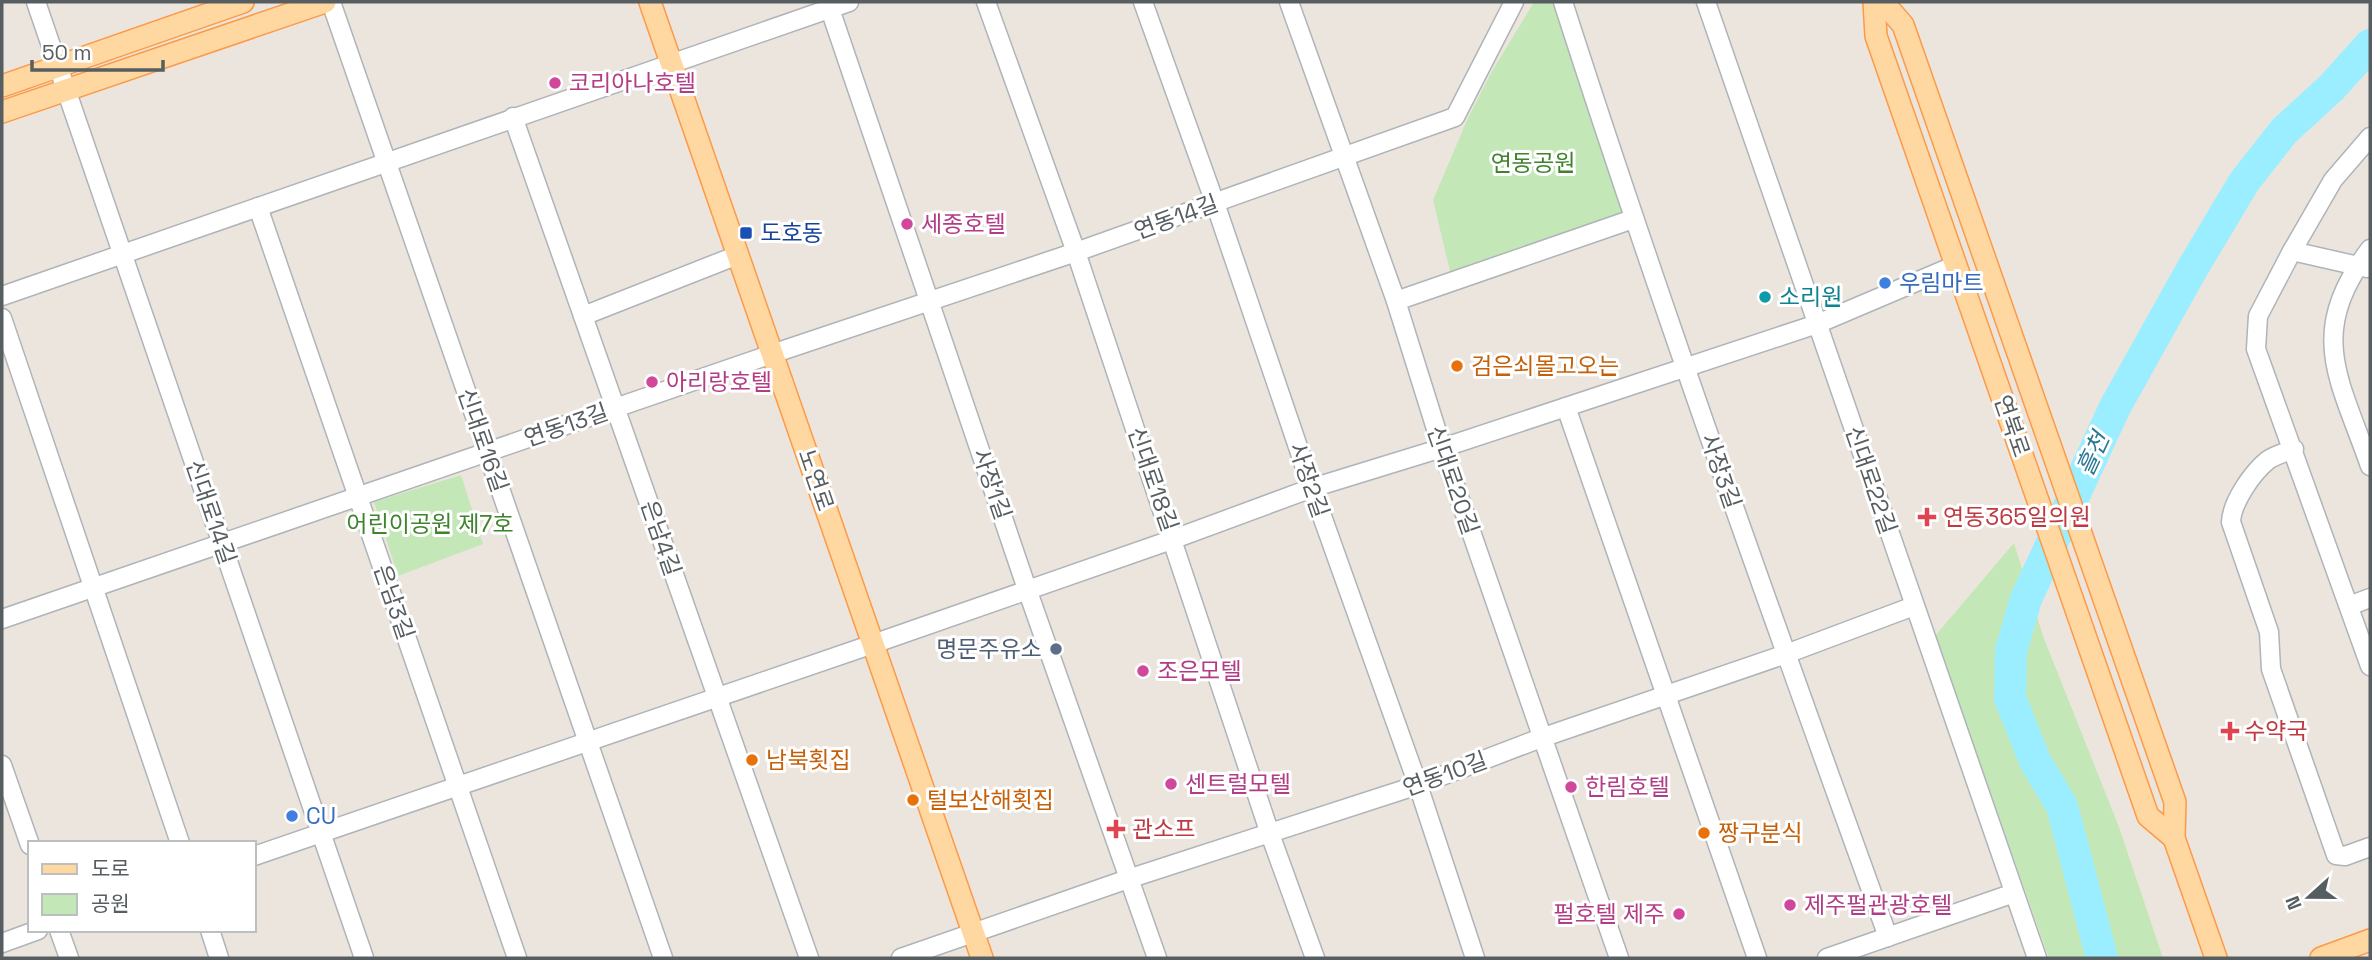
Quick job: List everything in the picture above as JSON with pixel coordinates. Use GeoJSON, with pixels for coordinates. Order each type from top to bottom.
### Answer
{"type":"FeatureCollection","features":[{"type":"Feature","properties":{"kind":"main road"},"geometry":{"type":"LineString","coordinates":[[2,86],[243,2]]}},
{"type":"Feature","properties":{"kind":"main road"},"geometry":{"type":"LineString","coordinates":[[2,112],[328,2]]}},
{"type":"Feature","properties":{"kind":"main road","name":"노연로"},"geometry":{"type":"LineString","coordinates":[[650,2],[982,958]]}},
{"type":"Feature","properties":{"kind":"main road","name":"연북로"},"geometry":{"type":"LineString","coordinates":[[1874,2],[1877,36],[2148,816],[2174,838]]}},
{"type":"Feature","properties":{"kind":"main road","name":"연북로"},"geometry":{"type":"LineString","coordinates":[[1883,2],[1903,25],[2175,802],[2174,838],[2216,958]]}},
{"type":"Feature","properties":{"kind":"main road"},"geometry":{"type":"LineString","coordinates":[[2321,958],[2370,940]]}},
{"type":"Feature","properties":{"kind":"street","name":"신대로14길"},"geometry":{"type":"LineString","coordinates":[[36,2],[364,958]]}},
{"type":"Feature","properties":{"kind":"street","name":"신대로16길"},"geometry":{"type":"LineString","coordinates":[[328,2],[663,958]]}},
{"type":"Feature","properties":{"kind":"street"},"geometry":{"type":"LineString","coordinates":[[2,296],[849,2]]}},
{"type":"Feature","properties":{"kind":"street","name":"신대로18길"},"geometry":{"type":"LineString","coordinates":[[986,2],[1076,252],[1174,539],[1270,834],[1315,958]]}},
{"type":"Feature","properties":{"kind":"street","name":"사장2길"},"geometry":{"type":"LineString","coordinates":[[1143,2],[1418,785],[1475,958]]}},
{"type":"Feature","properties":{"kind":"street","name":"신대로20길"},"geometry":{"type":"LineString","coordinates":[[1289,2],[1396,301],[1442,448],[1619,958]]}},
{"type":"Feature","properties":{"kind":"street","name":"연동14길"},"geometry":{"type":"LineString","coordinates":[[772,354],[1076,252],[1455,117],[1514,2]]}},
{"type":"Feature","properties":{"kind":"street","name":"사장3길"},"geometry":{"type":"LineString","coordinates":[[1563,2],[1684,367],[1888,937]]}},
{"type":"Feature","properties":{"kind":"street","name":"신대로22길"},"geometry":{"type":"LineString","coordinates":[[1706,2],[2036,958]]}},
{"type":"Feature","properties":{"kind":"street","name":"사장1길"},"geometry":{"type":"LineString","coordinates":[[830,9],[1027,589],[1157,958]]}},
{"type":"Feature","properties":{"kind":"street","name":"은남4길"},"geometry":{"type":"LineString","coordinates":[[513,117],[809,958]]}},
{"type":"Feature","properties":{"kind":"street"},"geometry":{"type":"LineString","coordinates":[[2370,137],[2333,180],[2292,251],[2258,316],[2256,349],[2370,666]]}},
{"type":"Feature","properties":{"kind":"street","name":"은남3길"},"geometry":{"type":"LineString","coordinates":[[258,206],[517,958]]}},
{"type":"Feature","properties":{"kind":"street"},"geometry":{"type":"LineString","coordinates":[[1396,301],[1633,219]]}},
{"type":"Feature","properties":{"kind":"street"},"geometry":{"type":"LineString","coordinates":[[2370,249],[2364,268],[2340,298],[2332,327],[2333,363],[2370,466]]}},
{"type":"Feature","properties":{"kind":"street"},"geometry":{"type":"LineString","coordinates":[[2292,251],[2364,268]]}},
{"type":"Feature","properties":{"kind":"street"},"geometry":{"type":"LineString","coordinates":[[583,316],[738,255]]}},
{"type":"Feature","properties":{"kind":"street"},"geometry":{"type":"LineString","coordinates":[[256,855],[873,645],[1312,488],[1442,448],[1817,324],[1956,265]]}},
{"type":"Feature","properties":{"kind":"street"},"geometry":{"type":"LineString","coordinates":[[2,318],[179,841]]}},
{"type":"Feature","properties":{"kind":"street","name":"연동13길"},"geometry":{"type":"LineString","coordinates":[[2,619],[772,354]]}},
{"type":"Feature","properties":{"kind":"street"},"geometry":{"type":"LineString","coordinates":[[1566,407],[1757,958]]}},
{"type":"Feature","properties":{"kind":"street"},"geometry":{"type":"LineString","coordinates":[[2294,449],[2268,460],[2240,494],[2232,509],[2231,522],[2269,632],[2270,669],[2336,855],[2345,856],[2370,847]]}},
{"type":"Feature","properties":{"kind":"street"},"geometry":{"type":"LineString","coordinates":[[2349,606],[2370,598]]}},
{"type":"Feature","properties":{"kind":"street","name":"연동10길"},"geometry":{"type":"LineString","coordinates":[[901,958],[973,935],[1128,878],[1418,785],[1541,738],[1786,654],[1914,606]]}},
{"type":"Feature","properties":{"kind":"street"},"geometry":{"type":"LineString","coordinates":[[2,765],[29,841]]}},
{"type":"Feature","properties":{"kind":"street"},"geometry":{"type":"LineString","coordinates":[[1827,958],[2014,892]]}},
{"type":"Feature","properties":{"kind":"street"},"geometry":{"type":"LineString","coordinates":[[2,943],[32,932]]}},
{"type":"Feature","properties":{"kind":"street"},"geometry":{"type":"LineString","coordinates":[[61,932],[69,958]]}},
{"type":"Feature","properties":{"kind":"street"},"geometry":{"type":"LineString","coordinates":[[211,932],[219,958]]}},
{"type":"Feature","properties":{"kind":"green space","name":"연동공원"},"geometry":{"type":"Polygon","coordinates":[[[1534,2],[1563,2],[1630,211],[1451,275],[1433,200],[1468,118],[1491,73],[1534,2]]]}},
{"type":"Feature","properties":{"kind":"green space","name":"어린이공원 제7호"},"geometry":{"type":"Polygon","coordinates":[[[461,475],[483,544],[398,576],[374,502],[461,475]]]}},
{"type":"Feature","properties":{"kind":"green space"},"geometry":{"type":"Polygon","coordinates":[[[2014,543],[2043,636],[2119,827],[2163,958],[2049,958],[1935,636],[2014,543]]]}},
{"type":"Feature","properties":{"kind":"waterway","name":"흘천"},"geometry":{"type":"LineString","coordinates":[[2102,958],[2062,806],[2035,761],[2010,698],[2011,651],[2026,599],[2115,407],[2244,182],[2284,131],[2331,88],[2370,45]]}},
{"type":"Feature","properties":{"kind":"place","name":"코리아나호텔"},"geometry":{"type":"Point","coordinates":[555,83]}},
{"type":"Feature","properties":{"kind":"place","name":"세종호텔"},"geometry":{"type":"Point","coordinates":[907,224]}},
{"type":"Feature","properties":{"kind":"place","name":"도호동"},"geometry":{"type":"Point","coordinates":[746,233]}},
{"type":"Feature","properties":{"kind":"place","name":"우림마트"},"geometry":{"type":"Point","coordinates":[1885,283]}},
{"type":"Feature","properties":{"kind":"place","name":"소리원"},"geometry":{"type":"Point","coordinates":[1765,297]}},
{"type":"Feature","properties":{"kind":"place","name":"검은쇠몰고오는"},"geometry":{"type":"Point","coordinates":[1457,366]}},
{"type":"Feature","properties":{"kind":"place","name":"아리랑호텔"},"geometry":{"type":"Point","coordinates":[652,382]}},
{"type":"Feature","properties":{"kind":"place","name":"연동365일의원"},"geometry":{"type":"Point","coordinates":[1927,517]}},
{"type":"Feature","properties":{"kind":"place","name":"명문주유소"},"geometry":{"type":"Point","coordinates":[1056,649]}},
{"type":"Feature","properties":{"kind":"place","name":"조은모텔"},"geometry":{"type":"Point","coordinates":[1143,671]}},
{"type":"Feature","properties":{"kind":"place","name":"수약국"},"geometry":{"type":"Point","coordinates":[2230,731]}},
{"type":"Feature","properties":{"kind":"place","name":"남북횟집"},"geometry":{"type":"Point","coordinates":[752,760]}},
{"type":"Feature","properties":{"kind":"place","name":"센트럴모텔"},"geometry":{"type":"Point","coordinates":[1171,784]}},
{"type":"Feature","properties":{"kind":"place","name":"한림호텔"},"geometry":{"type":"Point","coordinates":[1571,787]}},
{"type":"Feature","properties":{"kind":"place","name":"털보산해횟집"},"geometry":{"type":"Point","coordinates":[913,800]}},
{"type":"Feature","properties":{"kind":"place","name":"CU"},"geometry":{"type":"Point","coordinates":[292,816]}},
{"type":"Feature","properties":{"kind":"place","name":"관소프"},"geometry":{"type":"Point","coordinates":[1116,829]}},
{"type":"Feature","properties":{"kind":"place","name":"짱구분식"},"geometry":{"type":"Point","coordinates":[1704,833]}},
{"type":"Feature","properties":{"kind":"place","name":"제주펄관광호텔"},"geometry":{"type":"Point","coordinates":[1790,905]}},
{"type":"Feature","properties":{"kind":"place","name":"펄호텔 제주"},"geometry":{"type":"Point","coordinates":[1679,914]}}]}
